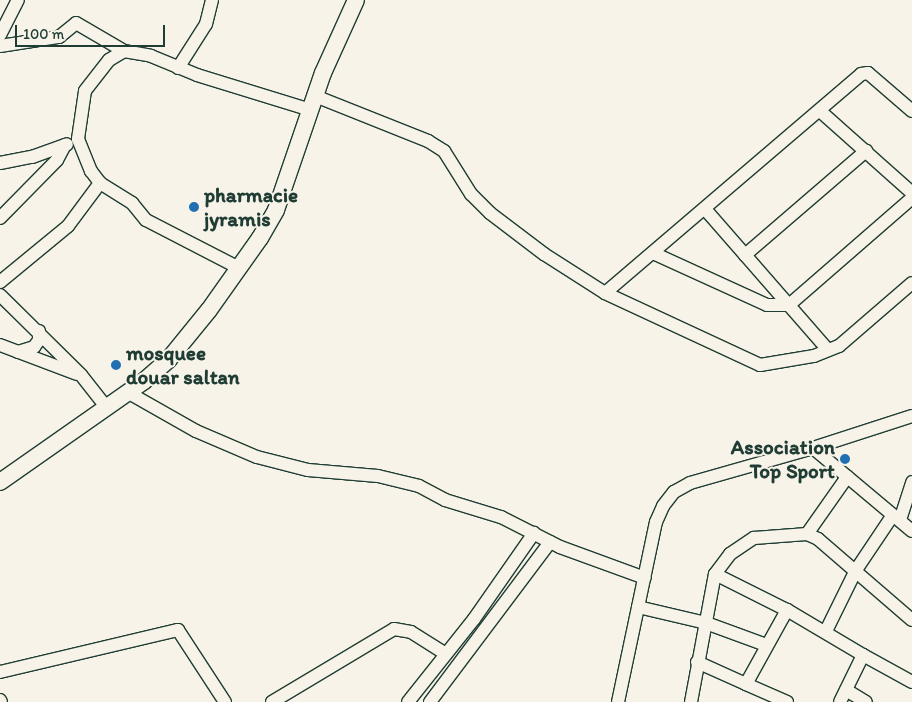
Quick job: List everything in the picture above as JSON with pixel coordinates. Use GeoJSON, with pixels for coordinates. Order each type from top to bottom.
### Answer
{"type":"FeatureCollection","features":[{"type":"Feature","properties":{"kind":"main road"},"geometry":{"type":"LineString","coordinates":[[0,482],[129,393],[159,368],[190,336],[239,268],[276,210],[313,103],[351,3]]}},
{"type":"Feature","properties":{"kind":"street"},"geometry":{"type":"LineString","coordinates":[[0,35],[18,0]]}},
{"type":"Feature","properties":{"kind":"street"},"geometry":{"type":"LineString","coordinates":[[178,68],[206,24],[212,0]]}},
{"type":"Feature","properties":{"kind":"street"},"geometry":{"type":"LineString","coordinates":[[0,46],[59,37],[73,23],[124,51],[151,56],[178,68],[313,103],[428,141],[444,151],[471,194],[508,229],[605,293],[760,365],[814,356],[839,346],[912,283]]}},
{"type":"Feature","properties":{"kind":"street"},"geometry":{"type":"LineString","coordinates":[[124,51],[109,60],[85,91],[78,126],[81,153],[100,183],[132,203],[146,220],[239,268]]}},
{"type":"Feature","properties":{"kind":"street"},"geometry":{"type":"LineString","coordinates":[[605,293],[861,74],[868,72],[912,111]]}},
{"type":"Feature","properties":{"kind":"street"},"geometry":{"type":"LineString","coordinates":[[820,111],[912,193]]}},
{"type":"Feature","properties":{"kind":"street"},"geometry":{"type":"LineString","coordinates":[[0,163],[32,157],[78,139]]}},
{"type":"Feature","properties":{"kind":"street"},"geometry":{"type":"LineString","coordinates":[[0,218],[57,160],[65,145]]}},
{"type":"Feature","properties":{"kind":"street"},"geometry":{"type":"LineString","coordinates":[[745,255],[866,151]]}},
{"type":"Feature","properties":{"kind":"street"},"geometry":{"type":"LineString","coordinates":[[0,282],[68,226],[100,183]]}},
{"type":"Feature","properties":{"kind":"street"},"geometry":{"type":"LineString","coordinates":[[653,253],[767,305],[789,305],[912,198]]}},
{"type":"Feature","properties":{"kind":"street"},"geometry":{"type":"LineString","coordinates":[[705,209],[828,350]]}},
{"type":"Feature","properties":{"kind":"street"},"geometry":{"type":"LineString","coordinates":[[0,295],[39,331],[81,375],[107,408]]}},
{"type":"Feature","properties":{"kind":"street"},"geometry":{"type":"LineString","coordinates":[[18,352],[34,347],[39,340],[39,331]]}},
{"type":"Feature","properties":{"kind":"street"},"geometry":{"type":"LineString","coordinates":[[0,345],[81,375]]}},
{"type":"Feature","properties":{"kind":"street"},"geometry":{"type":"LineString","coordinates":[[129,393],[196,431],[257,458],[308,470],[405,482],[445,500],[500,517],[550,542],[645,578]]}},
{"type":"Feature","properties":{"kind":"street"},"geometry":{"type":"LineString","coordinates":[[618,702],[659,514],[674,492],[698,480],[813,448],[912,416]]}},
{"type":"Feature","properties":{"kind":"street"},"geometry":{"type":"LineString","coordinates":[[813,448],[912,531]]}},
{"type":"Feature","properties":{"kind":"street"},"geometry":{"type":"LineString","coordinates":[[808,534],[847,477]]}},
{"type":"Feature","properties":{"kind":"street"},"geometry":{"type":"LineString","coordinates":[[826,632],[856,570],[896,518],[912,482]]}},
{"type":"Feature","properties":{"kind":"street"},"geometry":{"type":"LineString","coordinates":[[408,702],[446,654],[534,533]]}},
{"type":"Feature","properties":{"kind":"street"},"geometry":{"type":"LineString","coordinates":[[691,702],[697,662],[716,574],[730,554],[754,538],[808,534],[818,539],[912,620]]}},
{"type":"Feature","properties":{"kind":"street"},"geometry":{"type":"LineString","coordinates":[[430,702],[550,542]]}},
{"type":"Feature","properties":{"kind":"street"},"geometry":{"type":"LineString","coordinates":[[716,574],[787,610],[912,682]]}},
{"type":"Feature","properties":{"kind":"street"},"geometry":{"type":"LineString","coordinates":[[638,607],[706,623],[766,645]]}},
{"type":"Feature","properties":{"kind":"street"},"geometry":{"type":"LineString","coordinates":[[746,684],[787,610]]}},
{"type":"Feature","properties":{"kind":"street"},"geometry":{"type":"LineString","coordinates":[[272,702],[394,629],[411,632],[446,654]]}},
{"type":"Feature","properties":{"kind":"street"},"geometry":{"type":"LineString","coordinates":[[0,672],[178,630],[225,702]]}},
{"type":"Feature","properties":{"kind":"street"},"geometry":{"type":"LineString","coordinates":[[840,702],[863,655]]}},
{"type":"Feature","properties":{"kind":"street"},"geometry":{"type":"LineString","coordinates":[[697,662],[787,702]]}},
{"type":"Feature","properties":{"kind":"street"},"geometry":{"type":"LineString","coordinates":[[846,690],[866,702]]}},
{"type":"Feature","properties":{"kind":"place","name":"pharmacie jyramis"},"geometry":{"type":"Point","coordinates":[194,207]}},
{"type":"Feature","properties":{"kind":"place","name":"mosquee douar saltan"},"geometry":{"type":"Point","coordinates":[116,365]}},
{"type":"Feature","properties":{"kind":"place","name":"Association Top Sport"},"geometry":{"type":"Point","coordinates":[845,459]}}]}
